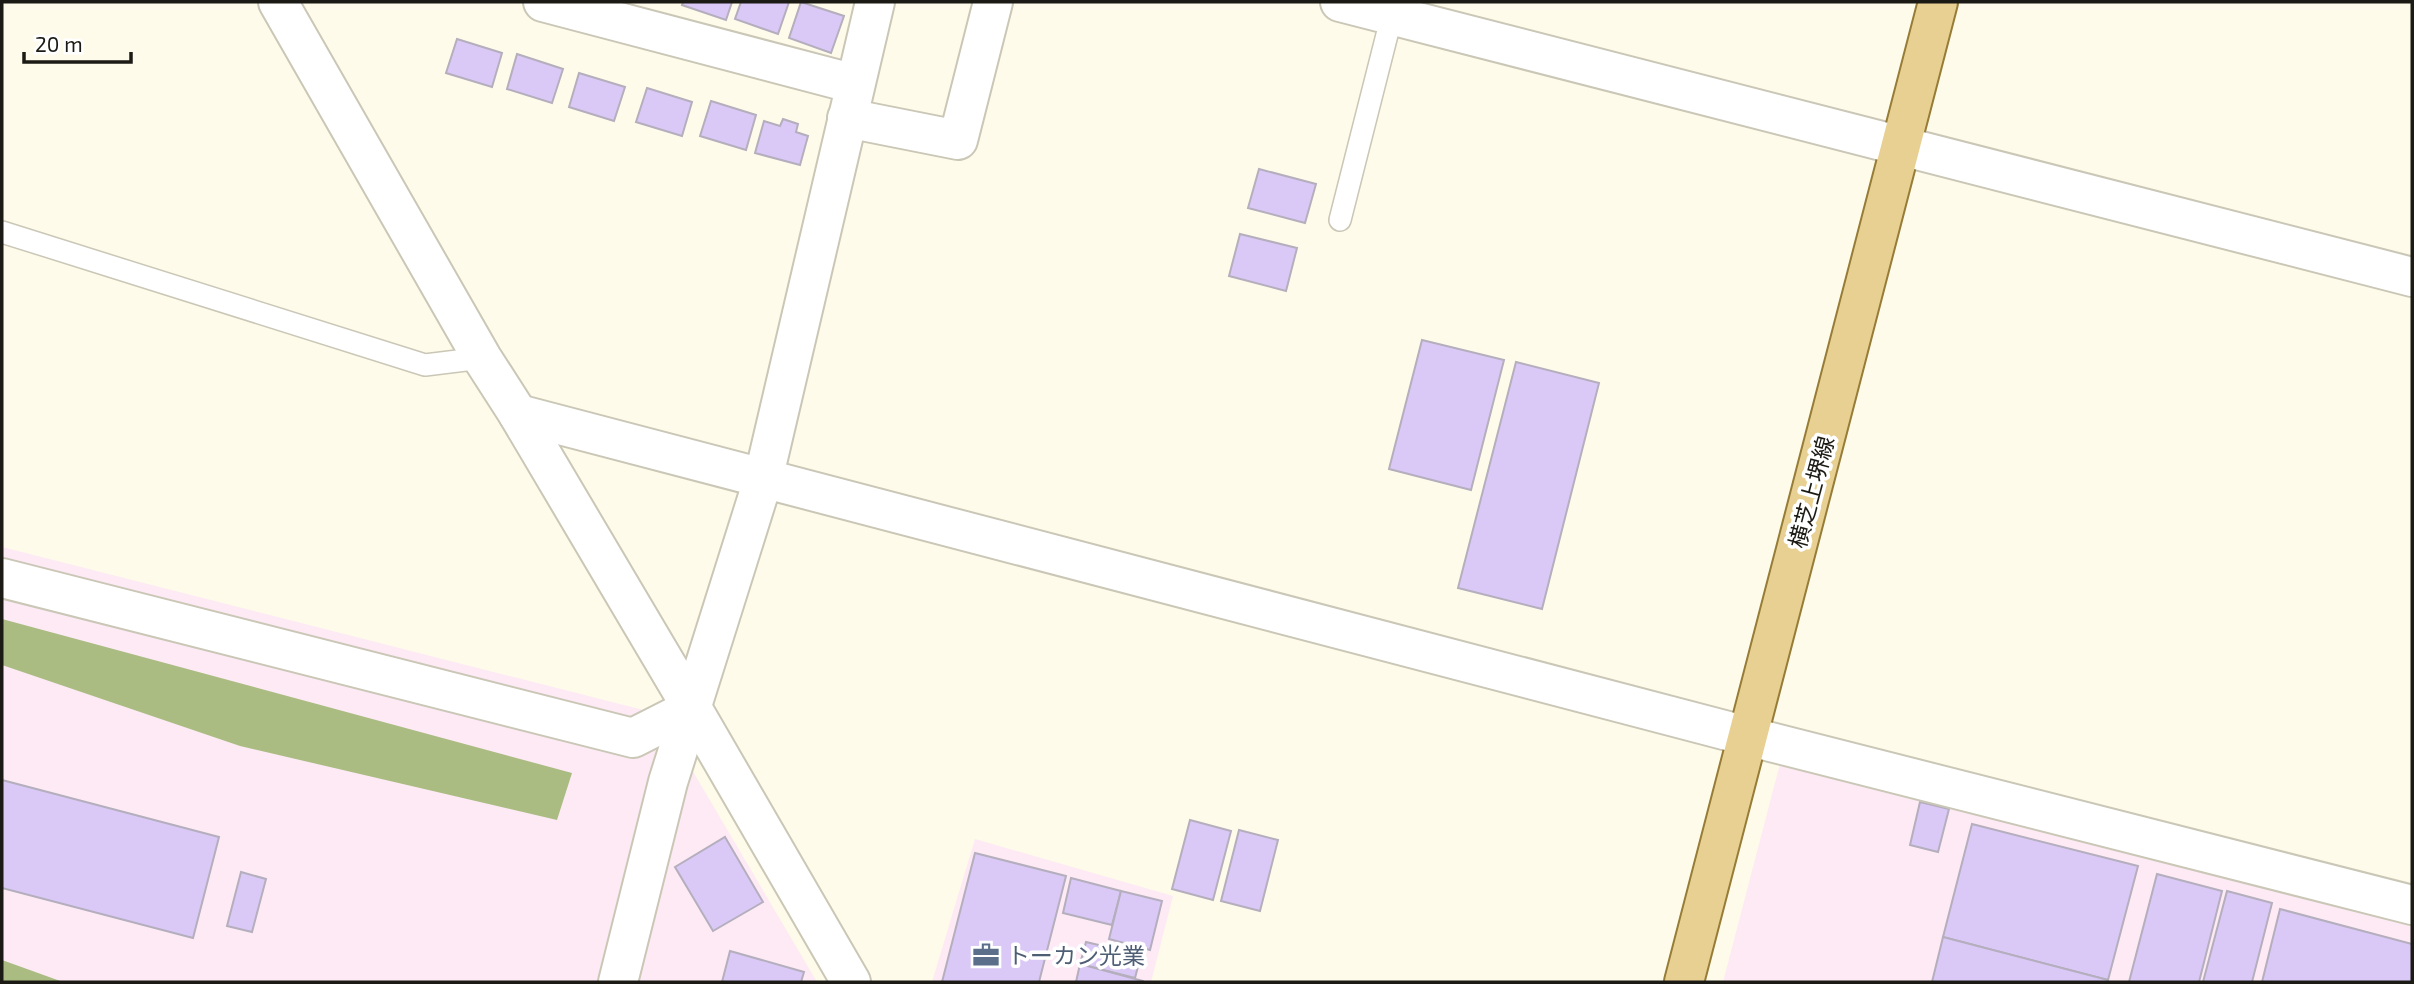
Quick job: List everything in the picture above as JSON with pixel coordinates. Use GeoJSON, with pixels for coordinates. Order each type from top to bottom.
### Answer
{"type":"FeatureCollection","features":[{"type":"Feature","properties":{"kind":"main road","name":"横芝上堺線"},"geometry":{"type":"LineString","coordinates":[[1684,982],[1938,2]]}},
{"type":"Feature","properties":{"kind":"street"},"geometry":{"type":"LineString","coordinates":[[278,2],[482,358],[692,708],[851,982]]}},
{"type":"Feature","properties":{"kind":"street"},"geometry":{"type":"LineString","coordinates":[[543,2],[851,101],[958,140],[993,2]]}},
{"type":"Feature","properties":{"kind":"street"},"geometry":{"type":"LineString","coordinates":[[618,982],[668,782],[763,480],[875,2]]}},
{"type":"Feature","properties":{"kind":"street"},"geometry":{"type":"LineString","coordinates":[[1340,2],[2412,278]]}},
{"type":"Feature","properties":{"kind":"street"},"geometry":{"type":"LineString","coordinates":[[518,414],[1747,736],[2412,905]]}},
{"type":"Feature","properties":{"kind":"street"},"geometry":{"type":"LineString","coordinates":[[2,578],[632,738],[692,708]]}},
{"type":"Feature","properties":{"kind":"lane"},"geometry":{"type":"LineString","coordinates":[[1340,220],[1392,15]]}},
{"type":"Feature","properties":{"kind":"lane"},"geometry":{"type":"LineString","coordinates":[[2,232],[425,365],[482,358]]}},
{"type":"Feature","properties":{"kind":"shaded area"},"geometry":{"type":"Polygon","coordinates":[[[2,547],[659,714],[817,982],[2,982],[2,547]]]}},
{"type":"Feature","properties":{"kind":"shaded area"},"geometry":{"type":"Polygon","coordinates":[[[1781,760],[2412,923],[2412,982],[1723,982],[1781,760]]]}},
{"type":"Feature","properties":{"kind":"shaded area"},"geometry":{"type":"Polygon","coordinates":[[[975,839],[1173,896],[1151,982],[932,982],[975,839]]]}},
{"type":"Feature","properties":{"kind":"green space"},"geometry":{"type":"Polygon","coordinates":[[[2,619],[572,773],[557,820],[240,746],[2,665],[2,619]]]}},
{"type":"Feature","properties":{"kind":"green space"},"geometry":{"type":"Polygon","coordinates":[[[2,960],[63,982],[2,982],[2,960]]]}},
{"type":"Feature","properties":{"kind":"building"},"geometry":{"type":"Polygon","coordinates":[[[683,2],[732,2],[726,20],[682,5],[683,2]]]}},
{"type":"Feature","properties":{"kind":"building"},"geometry":{"type":"Polygon","coordinates":[[[741,2],[789,2],[778,34],[735,19],[741,2]]]}},
{"type":"Feature","properties":{"kind":"building"},"geometry":{"type":"Polygon","coordinates":[[[801,2],[844,16],[831,53],[789,38],[801,2]]]}},
{"type":"Feature","properties":{"kind":"building"},"geometry":{"type":"Polygon","coordinates":[[[457,39],[502,53],[492,87],[446,73],[457,39]]]}},
{"type":"Feature","properties":{"kind":"building"},"geometry":{"type":"Polygon","coordinates":[[[517,54],[563,69],[552,103],[507,89],[517,54]]]}},
{"type":"Feature","properties":{"kind":"building"},"geometry":{"type":"Polygon","coordinates":[[[579,73],[625,87],[614,121],[569,107],[579,73]]]}},
{"type":"Feature","properties":{"kind":"building"},"geometry":{"type":"Polygon","coordinates":[[[647,88],[692,102],[682,136],[636,122],[647,88]]]}},
{"type":"Feature","properties":{"kind":"building"},"geometry":{"type":"Polygon","coordinates":[[[711,101],[756,115],[746,150],[700,136],[711,101]]]}},
{"type":"Feature","properties":{"kind":"building"},"geometry":{"type":"Polygon","coordinates":[[[783,119],[798,124],[796,132],[808,136],[800,165],[755,153],[764,121],[780,126],[783,119]]]}},
{"type":"Feature","properties":{"kind":"building"},"geometry":{"type":"Polygon","coordinates":[[[1259,169],[1316,184],[1305,223],[1248,208],[1259,169]]]}},
{"type":"Feature","properties":{"kind":"building"},"geometry":{"type":"Polygon","coordinates":[[[1240,234],[1297,248],[1286,291],[1229,276],[1240,234]]]}},
{"type":"Feature","properties":{"kind":"building"},"geometry":{"type":"Polygon","coordinates":[[[1422,340],[1504,360],[1471,490],[1389,469],[1422,340]]]}},
{"type":"Feature","properties":{"kind":"building"},"geometry":{"type":"Polygon","coordinates":[[[1516,362],[1599,383],[1542,609],[1458,588],[1516,362]]]}},
{"type":"Feature","properties":{"kind":"building"},"geometry":{"type":"Polygon","coordinates":[[[2,780],[219,837],[193,938],[2,888],[2,780]]]}},
{"type":"Feature","properties":{"kind":"building"},"geometry":{"type":"Polygon","coordinates":[[[1920,802],[1949,809],[1938,852],[1910,845],[1920,802]]]}},
{"type":"Feature","properties":{"kind":"building"},"geometry":{"type":"Polygon","coordinates":[[[1190,820],[1231,831],[1213,900],[1172,889],[1190,820]]]}},
{"type":"Feature","properties":{"kind":"building"},"geometry":{"type":"Polygon","coordinates":[[[1972,824],[2138,866],[2108,980],[1943,937],[1972,824]]]}},
{"type":"Feature","properties":{"kind":"building"},"geometry":{"type":"Polygon","coordinates":[[[1239,830],[1278,840],[1260,911],[1221,901],[1239,830]]]}},
{"type":"Feature","properties":{"kind":"building"},"geometry":{"type":"Polygon","coordinates":[[[725,837],[763,902],[713,931],[675,867],[725,837]]]}},
{"type":"Feature","properties":{"kind":"building"},"geometry":{"type":"Polygon","coordinates":[[[975,853],[1066,876],[1039,982],[942,982],[975,853]]]}},
{"type":"Feature","properties":{"kind":"building"},"geometry":{"type":"Polygon","coordinates":[[[241,872],[266,879],[252,932],[227,926],[241,872]]]}},
{"type":"Feature","properties":{"kind":"building"},"geometry":{"type":"Polygon","coordinates":[[[2157,874],[2222,891],[2199,982],[2129,982],[2157,874]]]}},
{"type":"Feature","properties":{"kind":"building"},"geometry":{"type":"Polygon","coordinates":[[[1071,878],[1121,891],[1112,925],[1063,913],[1071,878]]]}},
{"type":"Feature","properties":{"kind":"building"},"geometry":{"type":"Polygon","coordinates":[[[1121,891],[1162,901],[1150,950],[1109,939],[1121,891]]]}},
{"type":"Feature","properties":{"kind":"building"},"geometry":{"type":"Polygon","coordinates":[[[2227,891],[2272,903],[2252,982],[2203,982],[2227,891]]]}},
{"type":"Feature","properties":{"kind":"building"},"geometry":{"type":"Polygon","coordinates":[[[2280,909],[2412,944],[2412,982],[2262,982],[2280,909]]]}},
{"type":"Feature","properties":{"kind":"building"},"geometry":{"type":"Polygon","coordinates":[[[1943,937],[2108,980],[2108,982],[1932,982],[1943,937]]]}},
{"type":"Feature","properties":{"kind":"building"},"geometry":{"type":"Polygon","coordinates":[[[1086,942],[1141,955],[1135,978],[1080,964],[1086,942]]]}},
{"type":"Feature","properties":{"kind":"building"},"geometry":{"type":"Polygon","coordinates":[[[730,951],[804,972],[801,982],[722,982],[730,951]]]}},
{"type":"Feature","properties":{"kind":"building"},"geometry":{"type":"Polygon","coordinates":[[[1080,964],[1143,981],[1143,982],[1076,982],[1080,964]]]}},
{"type":"Feature","properties":{"kind":"place","name":"トーカン光業"},"geometry":{"type":"Point","coordinates":[986,955]}}]}
